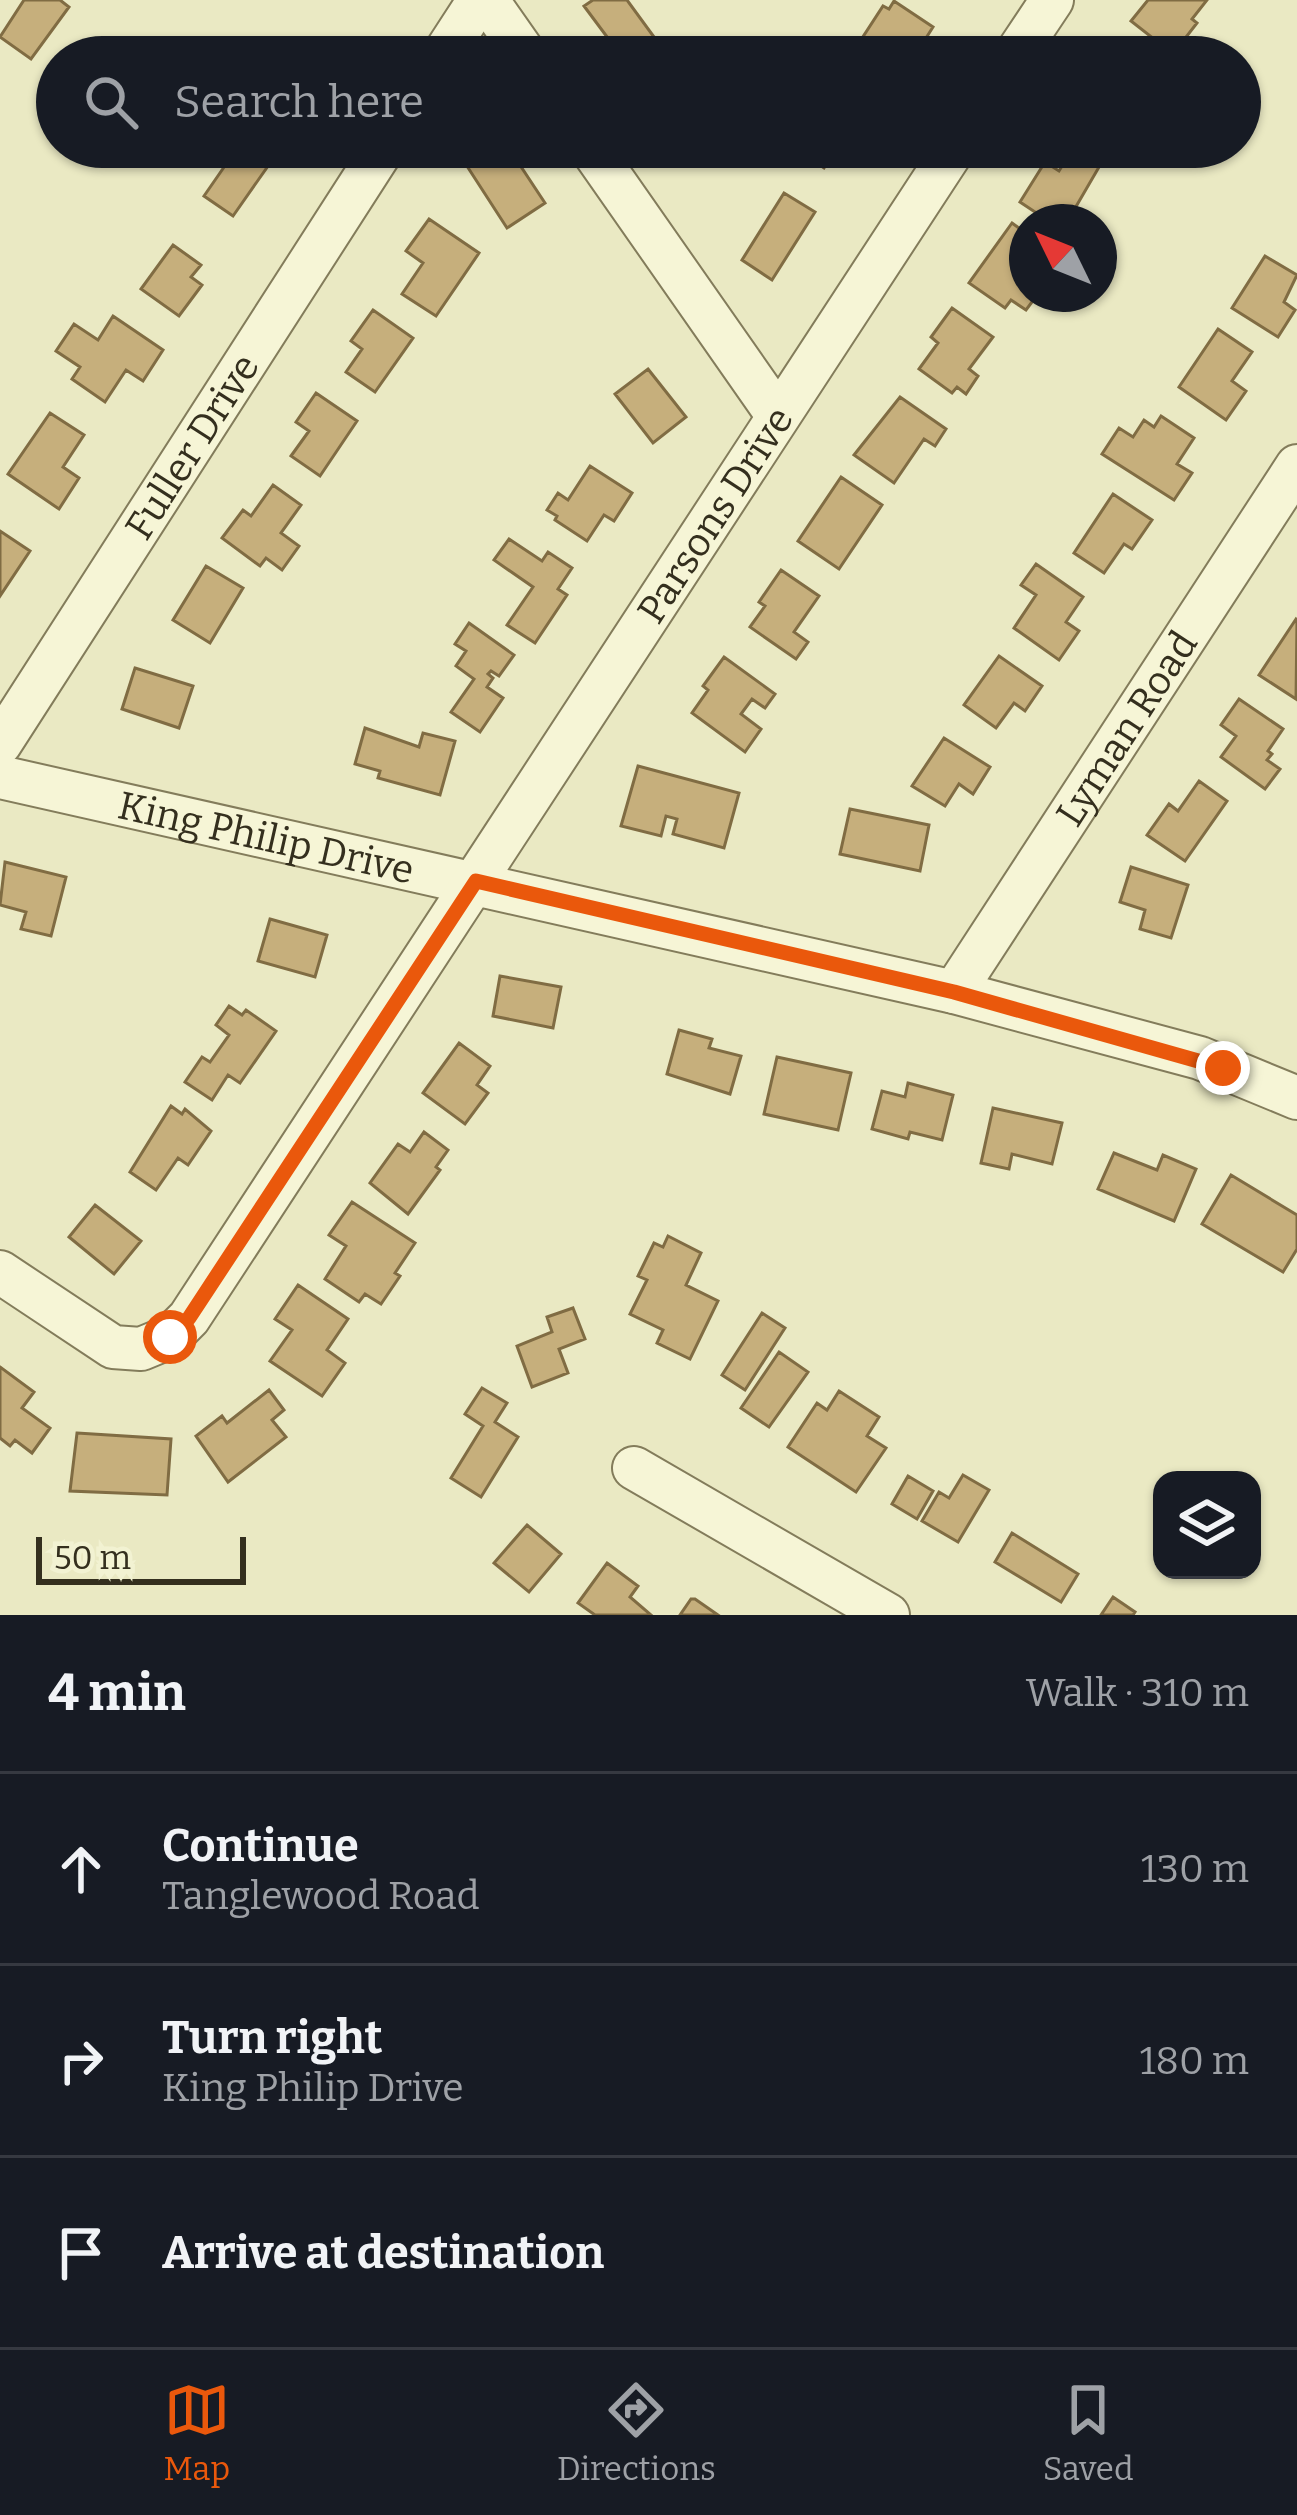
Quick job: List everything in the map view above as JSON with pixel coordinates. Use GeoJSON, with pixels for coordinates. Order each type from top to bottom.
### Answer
{"type":"FeatureCollection","features":[{"type":"Feature","properties":{"kind":"street"},"geometry":{"type":"LineString","coordinates":[[457,36],[483,0],[510,36]]}},
{"type":"Feature","properties":{"kind":"street"},"geometry":{"type":"LineString","coordinates":[[1028,36],[1052,0]]}},
{"type":"Feature","properties":{"kind":"street","name":"Fuller Drive"},"geometry":{"type":"LineString","coordinates":[[0,744],[371,168]]}},
{"type":"Feature","properties":{"kind":"street"},"geometry":{"type":"LineString","coordinates":[[605,168],[778,416]]}},
{"type":"Feature","properties":{"kind":"street","name":"Parsons Drive"},"geometry":{"type":"LineString","coordinates":[[0,1272],[113,1347],[141,1349],[170,1337],[189,1318],[941,168]]}},
{"type":"Feature","properties":{"kind":"street","name":"Lyman Road"},"geometry":{"type":"LineString","coordinates":[[954,992],[1297,466]]}},
{"type":"Feature","properties":{"kind":"street","name":"King Philip Drive"},"geometry":{"type":"LineString","coordinates":[[0,777],[954,992],[1200,1058],[1297,1098]]}},
{"type":"Feature","properties":{"kind":"street"},"geometry":{"type":"LineString","coordinates":[[634,1468],[888,1615]]}},
{"type":"Feature","properties":{"kind":"building"},"geometry":{"type":"Polygon","coordinates":[[[24,0],[60,0],[69,7],[48,36],[36,36],[31,59],[0,37],[24,0]]]}},
{"type":"Feature","properties":{"kind":"building"},"geometry":{"type":"Polygon","coordinates":[[[593,0],[627,0],[653,36],[606,36],[584,6],[593,0]]]}},
{"type":"Feature","properties":{"kind":"building"},"geometry":{"type":"Polygon","coordinates":[[[1148,0],[1207,0],[1192,19],[1197,23],[1187,36],[1150,36],[1131,21],[1148,0]]]}},
{"type":"Feature","properties":{"kind":"building"},"geometry":{"type":"Polygon","coordinates":[[[894,1],[933,27],[927,36],[864,36],[883,6],[889,9],[894,1]]]}},
{"type":"Feature","properties":{"kind":"building"},"geometry":{"type":"Polygon","coordinates":[[[223,168],[267,168],[233,216],[204,196],[223,168]]]}},
{"type":"Feature","properties":{"kind":"building"},"geometry":{"type":"Polygon","coordinates":[[[468,168],[522,168],[545,203],[507,228],[468,168]]]}},
{"type":"Feature","properties":{"kind":"building"},"geometry":{"type":"Polygon","coordinates":[[[1041,168],[1098,168],[1077,204],[1020,202],[1041,168]]]}},
{"type":"Feature","properties":{"kind":"building"},"geometry":{"type":"Polygon","coordinates":[[[784,193],[815,212],[772,280],[742,260],[784,193]]]}},
{"type":"Feature","properties":{"kind":"building"},"geometry":{"type":"Polygon","coordinates":[[[429,219],[479,253],[436,316],[402,294],[423,263],[406,251],[429,219]]]}},
{"type":"Feature","properties":{"kind":"building"},"geometry":{"type":"Polygon","coordinates":[[[1009,227],[1009,303],[1005,308],[969,283],[1009,227]]]}},
{"type":"Feature","properties":{"kind":"building"},"geometry":{"type":"Polygon","coordinates":[[[173,245],[201,265],[191,277],[202,285],[179,316],[141,289],[173,245]]]}},
{"type":"Feature","properties":{"kind":"building"},"geometry":{"type":"Polygon","coordinates":[[[1265,256],[1297,275],[1284,302],[1295,310],[1278,337],[1232,308],[1265,256]]]}},
{"type":"Feature","properties":{"kind":"building"},"geometry":{"type":"Polygon","coordinates":[[[952,308],[993,337],[969,369],[978,376],[966,394],[957,387],[952,393],[919,369],[938,343],[931,337],[952,308]]]}},
{"type":"Feature","properties":{"kind":"building"},"geometry":{"type":"Polygon","coordinates":[[[373,310],[413,338],[375,392],[346,372],[362,349],[351,341],[373,310]]]}},
{"type":"Feature","properties":{"kind":"building"},"geometry":{"type":"Polygon","coordinates":[[[113,316],[163,350],[143,381],[126,370],[105,402],[72,379],[80,367],[56,351],[74,324],[98,340],[113,316]]]}},
{"type":"Feature","properties":{"kind":"building"},"geometry":{"type":"Polygon","coordinates":[[[1218,329],[1252,352],[1232,381],[1246,391],[1226,420],[1179,387],[1218,329]]]}},
{"type":"Feature","properties":{"kind":"building"},"geometry":{"type":"Polygon","coordinates":[[[648,369],[686,417],[653,443],[615,394],[648,369]]]}},
{"type":"Feature","properties":{"kind":"building"},"geometry":{"type":"Polygon","coordinates":[[[316,393],[357,421],[320,476],[291,456],[309,431],[296,422],[316,393]]]}},
{"type":"Feature","properties":{"kind":"building"},"geometry":{"type":"Polygon","coordinates":[[[900,397],[946,429],[935,446],[924,439],[894,483],[854,455],[900,397]]]}},
{"type":"Feature","properties":{"kind":"building"},"geometry":{"type":"Polygon","coordinates":[[[50,413],[84,435],[63,467],[79,478],[59,509],[8,474],[50,413]]]}},
{"type":"Feature","properties":{"kind":"building"},"geometry":{"type":"Polygon","coordinates":[[[1161,416],[1194,438],[1177,464],[1192,473],[1174,500],[1102,454],[1119,428],[1133,437],[1144,420],[1154,427],[1161,416]]]}},
{"type":"Feature","properties":{"kind":"building"},"geometry":{"type":"Polygon","coordinates":[[[590,466],[632,493],[614,521],[604,515],[587,541],[547,510],[558,493],[568,500],[590,466]]]}},
{"type":"Feature","properties":{"kind":"building"},"geometry":{"type":"Polygon","coordinates":[[[841,477],[882,505],[839,569],[798,541],[841,477]]]}},
{"type":"Feature","properties":{"kind":"building"},"geometry":{"type":"Polygon","coordinates":[[[273,485],[301,505],[281,533],[299,546],[282,570],[266,558],[260,566],[222,538],[243,510],[251,516],[273,485]]]}},
{"type":"Feature","properties":{"kind":"building"},"geometry":{"type":"Polygon","coordinates":[[[1113,494],[1152,520],[1132,549],[1124,544],[1104,573],[1074,553],[1113,494]]]}},
{"type":"Feature","properties":{"kind":"building"},"geometry":{"type":"Polygon","coordinates":[[[0,531],[30,551],[0,596],[0,531]]]}},
{"type":"Feature","properties":{"kind":"building"},"geometry":{"type":"Polygon","coordinates":[[[509,539],[542,561],[548,552],[572,568],[558,589],[567,595],[535,643],[507,625],[533,587],[494,560],[509,539]]]}},
{"type":"Feature","properties":{"kind":"building"},"geometry":{"type":"Polygon","coordinates":[[[1036,564],[1083,597],[1066,622],[1079,631],[1059,660],[1014,628],[1036,595],[1021,585],[1036,564]]]}},
{"type":"Feature","properties":{"kind":"building"},"geometry":{"type":"Polygon","coordinates":[[[206,566],[243,588],[210,643],[173,620],[206,566]]]}},
{"type":"Feature","properties":{"kind":"building"},"geometry":{"type":"Polygon","coordinates":[[[781,570],[819,596],[794,632],[808,642],[796,659],[750,627],[765,606],[759,602],[781,570]]]}},
{"type":"Feature","properties":{"kind":"building"},"geometry":{"type":"Polygon","coordinates":[[[1297,620],[1296,699],[1259,675],[1297,620]]]}},
{"type":"Feature","properties":{"kind":"building"},"geometry":{"type":"Polygon","coordinates":[[[469,623],[514,655],[499,676],[488,674],[493,678],[487,687],[503,698],[480,732],[451,712],[474,679],[456,666],[466,651],[455,644],[469,623]]]}},
{"type":"Feature","properties":{"kind":"building"},"geometry":{"type":"Polygon","coordinates":[[[999,656],[1042,686],[1025,711],[1014,703],[996,728],[964,705],[999,656]]]}},
{"type":"Feature","properties":{"kind":"building"},"geometry":{"type":"Polygon","coordinates":[[[724,657],[775,694],[765,708],[752,699],[741,714],[761,729],[745,752],[692,713],[708,690],[703,686],[724,657]]]}},
{"type":"Feature","properties":{"kind":"building"},"geometry":{"type":"Polygon","coordinates":[[[135,668],[193,686],[179,728],[122,709],[135,668]]]}},
{"type":"Feature","properties":{"kind":"building"},"geometry":{"type":"Polygon","coordinates":[[[1239,699],[1283,729],[1267,760],[1280,769],[1265,789],[1221,757],[1236,736],[1221,725],[1239,699]]]}},
{"type":"Feature","properties":{"kind":"building"},"geometry":{"type":"Polygon","coordinates":[[[365,728],[419,747],[423,733],[455,741],[440,795],[378,778],[380,771],[355,764],[365,728]]]}},
{"type":"Feature","properties":{"kind":"building"},"geometry":{"type":"Polygon","coordinates":[[[944,738],[990,767],[973,794],[959,784],[945,806],[912,786],[944,738]]]}},
{"type":"Feature","properties":{"kind":"building"},"geometry":{"type":"Polygon","coordinates":[[[638,766],[739,793],[724,848],[673,834],[677,819],[666,816],[661,836],[621,826],[638,766]]]}},
{"type":"Feature","properties":{"kind":"building"},"geometry":{"type":"Polygon","coordinates":[[[1199,781],[1227,801],[1185,861],[1147,835],[1169,804],[1178,811],[1199,781]]]}},
{"type":"Feature","properties":{"kind":"building"},"geometry":{"type":"Polygon","coordinates":[[[850,809],[929,825],[920,871],[840,854],[850,809]]]}},
{"type":"Feature","properties":{"kind":"building"},"geometry":{"type":"Polygon","coordinates":[[[5,862],[66,877],[51,936],[21,929],[26,912],[0,905],[5,862]]]}},
{"type":"Feature","properties":{"kind":"building"},"geometry":{"type":"Polygon","coordinates":[[[1131,867],[1188,885],[1171,938],[1140,929],[1145,910],[1120,902],[1131,867]]]}},
{"type":"Feature","properties":{"kind":"building"},"geometry":{"type":"Polygon","coordinates":[[[270,919],[327,935],[315,977],[258,961],[270,919]]]}},
{"type":"Feature","properties":{"kind":"building"},"geometry":{"type":"Polygon","coordinates":[[[500,976],[561,987],[553,1028],[493,1016],[500,976]]]}},
{"type":"Feature","properties":{"kind":"building"},"geometry":{"type":"Polygon","coordinates":[[[229,1006],[242,1015],[246,1010],[276,1031],[240,1083],[228,1075],[212,1100],[185,1082],[202,1057],[210,1062],[229,1035],[216,1025],[229,1006]]]}},
{"type":"Feature","properties":{"kind":"building"},"geometry":{"type":"Polygon","coordinates":[[[679,1030],[712,1039],[709,1048],[741,1056],[730,1094],[667,1074],[679,1030]]]}},
{"type":"Feature","properties":{"kind":"building"},"geometry":{"type":"Polygon","coordinates":[[[459,1043],[490,1066],[477,1085],[488,1093],[465,1124],[423,1093],[459,1043]]]}},
{"type":"Feature","properties":{"kind":"building"},"geometry":{"type":"Polygon","coordinates":[[[777,1057],[851,1073],[838,1130],[764,1114],[777,1057]]]}},
{"type":"Feature","properties":{"kind":"building"},"geometry":{"type":"Polygon","coordinates":[[[908,1083],[953,1095],[942,1140],[910,1132],[908,1139],[872,1129],[882,1091],[905,1097],[908,1083]]]}},
{"type":"Feature","properties":{"kind":"building"},"geometry":{"type":"Polygon","coordinates":[[[171,1106],[182,1114],[185,1109],[211,1131],[188,1165],[178,1158],[156,1190],[130,1172],[171,1106]]]}},
{"type":"Feature","properties":{"kind":"building"},"geometry":{"type":"Polygon","coordinates":[[[993,1108],[1062,1123],[1052,1164],[1012,1154],[1009,1169],[981,1163],[993,1108]]]}},
{"type":"Feature","properties":{"kind":"building"},"geometry":{"type":"Polygon","coordinates":[[[424,1132],[448,1150],[436,1167],[440,1170],[408,1214],[370,1183],[398,1144],[410,1152],[424,1132]]]}},
{"type":"Feature","properties":{"kind":"building"},"geometry":{"type":"Polygon","coordinates":[[[1114,1153],[1157,1170],[1163,1155],[1196,1169],[1174,1221],[1098,1189],[1114,1153]]]}},
{"type":"Feature","properties":{"kind":"building"},"geometry":{"type":"Polygon","coordinates":[[[1231,1175],[1297,1215],[1297,1249],[1283,1272],[1202,1224],[1231,1175]]]}},
{"type":"Feature","properties":{"kind":"building"},"geometry":{"type":"Polygon","coordinates":[[[352,1202],[415,1243],[381,1304],[365,1294],[359,1302],[325,1279],[346,1246],[329,1235],[352,1202]]]}},
{"type":"Feature","properties":{"kind":"building"},"geometry":{"type":"Polygon","coordinates":[[[95,1205],[141,1241],[114,1274],[69,1237],[95,1205]]]}},
{"type":"Feature","properties":{"kind":"building"},"geometry":{"type":"Polygon","coordinates":[[[668,1236],[701,1253],[686,1285],[718,1301],[690,1359],[657,1343],[663,1330],[630,1314],[647,1280],[638,1276],[654,1243],[663,1247],[668,1236]]]}},
{"type":"Feature","properties":{"kind":"building"},"geometry":{"type":"Polygon","coordinates":[[[298,1285],[348,1319],[327,1350],[345,1363],[322,1396],[270,1361],[292,1330],[275,1319],[298,1285]]]}},
{"type":"Feature","properties":{"kind":"building"},"geometry":{"type":"Polygon","coordinates":[[[573,1308],[585,1339],[559,1349],[568,1373],[532,1387],[517,1346],[552,1332],[547,1317],[573,1308]]]}},
{"type":"Feature","properties":{"kind":"building"},"geometry":{"type":"Polygon","coordinates":[[[762,1313],[785,1328],[745,1390],[722,1375],[762,1313]]]}},
{"type":"Feature","properties":{"kind":"building"},"geometry":{"type":"Polygon","coordinates":[[[779,1352],[808,1372],[769,1427],[741,1408],[779,1352]]]}},
{"type":"Feature","properties":{"kind":"building"},"geometry":{"type":"Polygon","coordinates":[[[0,1367],[34,1392],[22,1408],[50,1428],[32,1453],[15,1440],[10,1446],[0,1438],[0,1367]]]}},
{"type":"Feature","properties":{"kind":"building"},"geometry":{"type":"Polygon","coordinates":[[[482,1388],[507,1403],[495,1422],[518,1437],[481,1497],[451,1478],[483,1426],[465,1414],[482,1388]]]}},
{"type":"Feature","properties":{"kind":"building"},"geometry":{"type":"Polygon","coordinates":[[[269,1390],[284,1410],[272,1420],[286,1437],[228,1482],[196,1436],[222,1416],[227,1423],[269,1390]]]}},
{"type":"Feature","properties":{"kind":"building"},"geometry":{"type":"Polygon","coordinates":[[[839,1391],[879,1417],[867,1436],[886,1448],[856,1492],[788,1447],[817,1403],[827,1410],[839,1391]]]}},
{"type":"Feature","properties":{"kind":"building"},"geometry":{"type":"Polygon","coordinates":[[[77,1433],[171,1439],[167,1495],[70,1491],[77,1433]]]}},
{"type":"Feature","properties":{"kind":"building"},"geometry":{"type":"Polygon","coordinates":[[[963,1475],[989,1490],[958,1542],[922,1521],[939,1492],[949,1498],[963,1475]]]}},
{"type":"Feature","properties":{"kind":"building"},"geometry":{"type":"Polygon","coordinates":[[[908,1476],[933,1491],[917,1519],[892,1504],[908,1476]]]}},
{"type":"Feature","properties":{"kind":"building"},"geometry":{"type":"Polygon","coordinates":[[[527,1525],[561,1554],[529,1592],[494,1563],[527,1525]]]}},
{"type":"Feature","properties":{"kind":"building"},"geometry":{"type":"Polygon","coordinates":[[[1012,1533],[1078,1574],[1061,1602],[995,1562],[1012,1533]]]}},
{"type":"Feature","properties":{"kind":"building"},"geometry":{"type":"Polygon","coordinates":[[[607,1563],[638,1586],[630,1597],[651,1615],[595,1615],[578,1603],[607,1563]]]}},
{"type":"Feature","properties":{"kind":"building"},"geometry":{"type":"Polygon","coordinates":[[[1113,1597],[1135,1612],[1133,1615],[1101,1615],[1113,1597]]]}},
{"type":"Feature","properties":{"kind":"building"},"geometry":{"type":"Polygon","coordinates":[[[695,1599],[718,1615],[680,1615],[695,1599]]]}},
{"type":"Feature","properties":{"kind":"route"},"geometry":{"type":"LineString","coordinates":[[170,1337],[189,1318],[476,881],[954,992],[1223,1068]]}}]}
